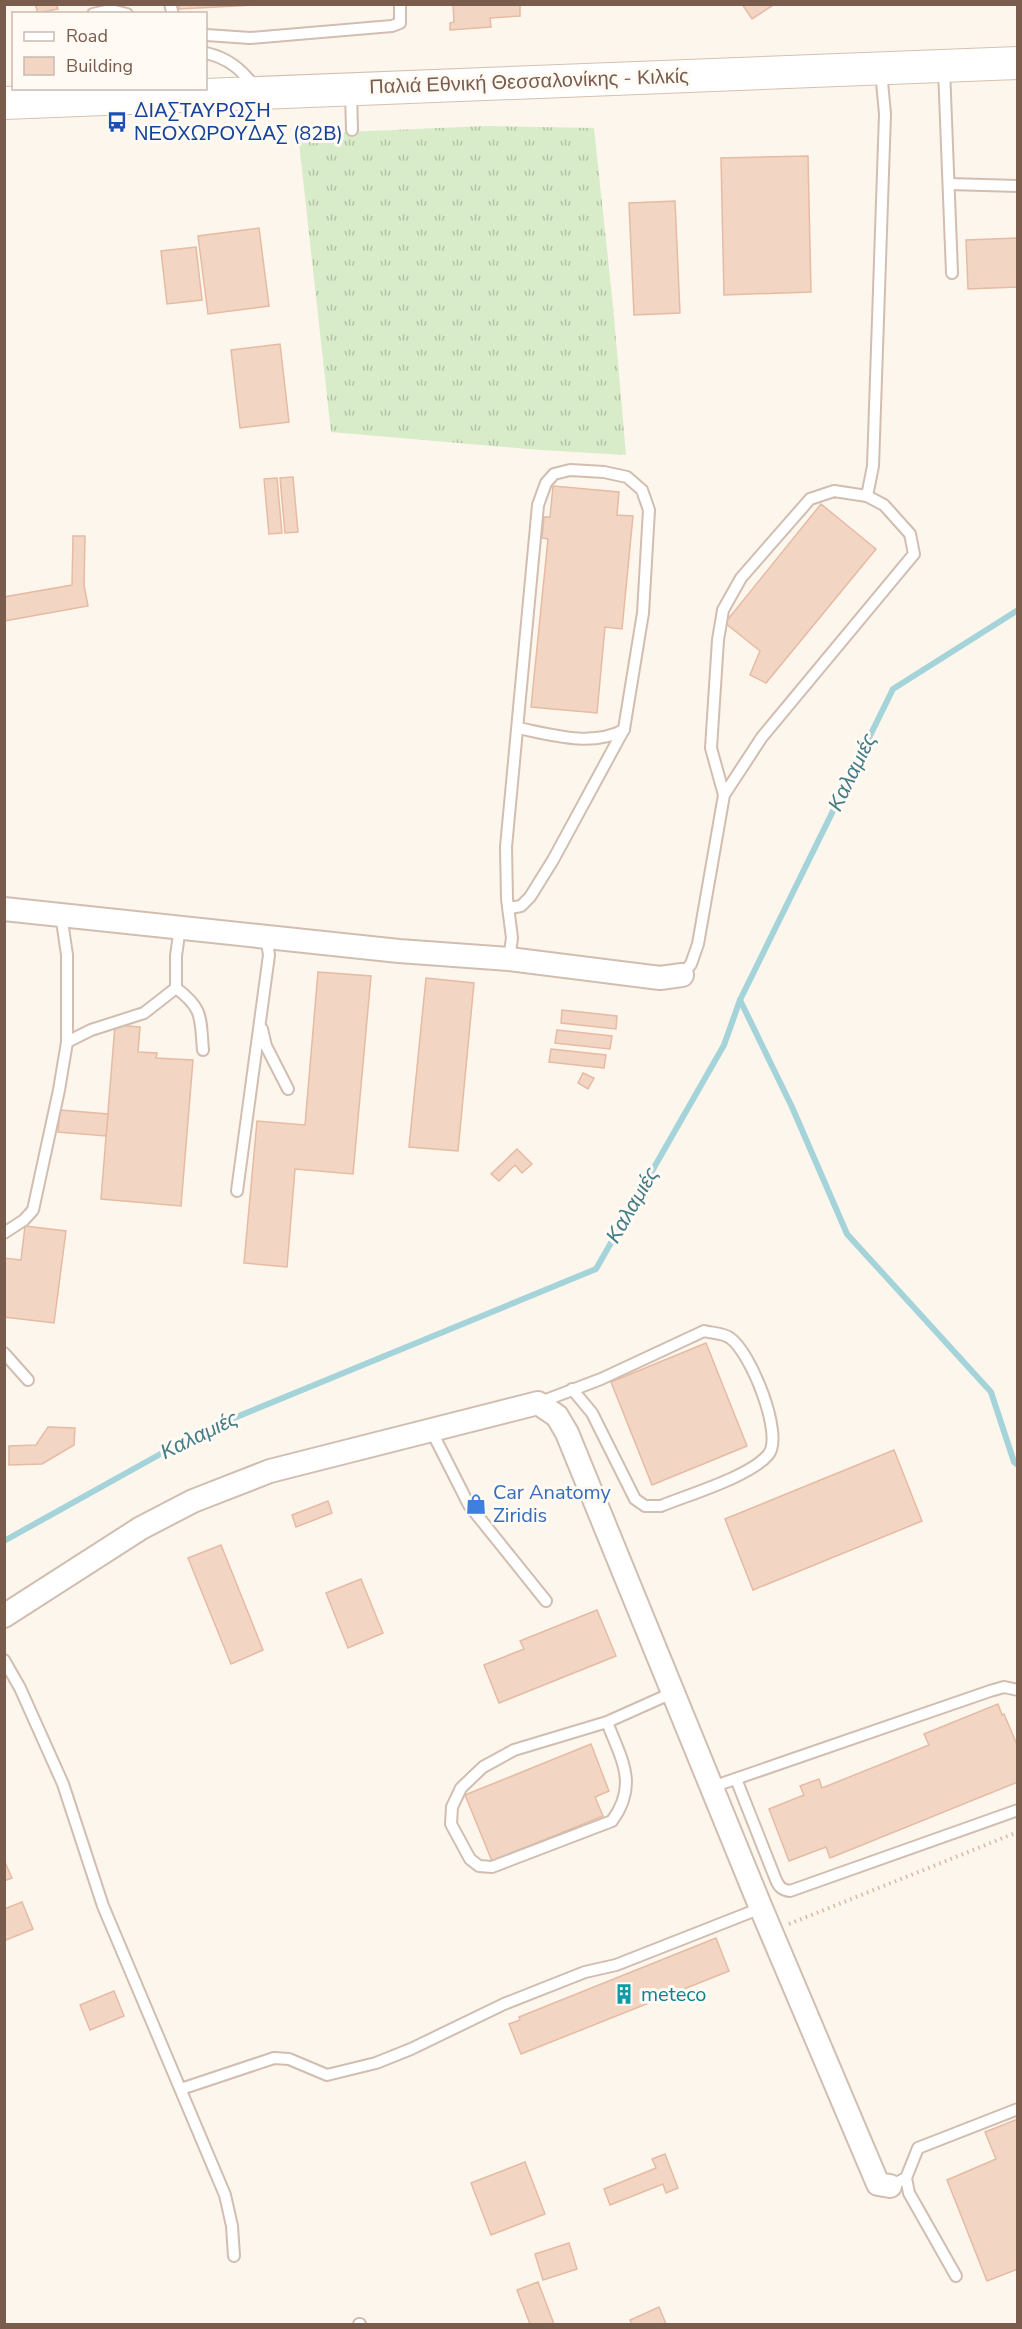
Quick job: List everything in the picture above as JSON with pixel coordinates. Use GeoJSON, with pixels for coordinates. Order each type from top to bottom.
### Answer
{"type":"FeatureCollection","features":[{"type":"Feature","properties":{"kind":"main road","name":"Παλιά Εθνική Θεσσαλονίκης - Κιλκίς"},"geometry":{"type":"LineString","coordinates":[[4,103],[143,93],[259,92],[1017,63]]}},
{"type":"Feature","properties":{"kind":"street"},"geometry":{"type":"LineString","coordinates":[[4,909],[266,935],[399,951],[509,959],[660,978],[681,975]]}},
{"type":"Feature","properties":{"kind":"street"},"geometry":{"type":"LineString","coordinates":[[4,1616],[141,1528],[193,1501],[270,1471],[538,1403],[557,1416],[567,1433],[761,1908],[878,2184],[898,2182]]}},
{"type":"Feature","properties":{"kind":"lane"},"geometry":{"type":"LineString","coordinates":[[208,36],[250,38],[392,26],[400,23],[400,4]]}},
{"type":"Feature","properties":{"kind":"lane"},"geometry":{"type":"LineString","coordinates":[[102,12],[111,10],[119,12]]}},
{"type":"Feature","properties":{"kind":"lane"},"geometry":{"type":"LineString","coordinates":[[207,53],[224,57],[236,65],[259,92]]}},
{"type":"Feature","properties":{"kind":"lane"},"geometry":{"type":"LineString","coordinates":[[944,65],[952,273]]}},
{"type":"Feature","properties":{"kind":"lane"},"geometry":{"type":"LineString","coordinates":[[867,496],[873,466],[885,114],[880,67]]}},
{"type":"Feature","properties":{"kind":"lane"},"geometry":{"type":"LineString","coordinates":[[351,88],[352,130]]}},
{"type":"Feature","properties":{"kind":"lane"},"geometry":{"type":"LineString","coordinates":[[949,184],[1017,186]]}},
{"type":"Feature","properties":{"kind":"lane"},"geometry":{"type":"LineString","coordinates":[[509,959],[512,938],[510,908],[507,899],[506,847],[538,505],[546,483],[554,474],[570,470],[604,471],[627,477],[642,490],[649,510],[643,613],[624,729],[536,887],[521,906],[510,908]]}},
{"type":"Feature","properties":{"kind":"lane"},"geometry":{"type":"LineString","coordinates":[[681,975],[691,964],[698,944],[724,795],[762,737],[914,554],[910,534],[884,504],[867,496],[834,491],[810,499],[741,578],[723,610],[718,640],[711,748],[724,795]]}},
{"type":"Feature","properties":{"kind":"lane"},"geometry":{"type":"LineString","coordinates":[[518,728],[577,739],[610,737],[624,729]]}},
{"type":"Feature","properties":{"kind":"lane"},"geometry":{"type":"LineString","coordinates":[[4,1233],[24,1220],[33,1210],[57,1101],[67,1042],[67,955],[61,914]]}},
{"type":"Feature","properties":{"kind":"lane"},"geometry":{"type":"LineString","coordinates":[[176,988],[176,956],[180,927]]}},
{"type":"Feature","properties":{"kind":"lane"},"geometry":{"type":"LineString","coordinates":[[237,1191],[269,955],[266,935]]}},
{"type":"Feature","properties":{"kind":"lane"},"geometry":{"type":"LineString","coordinates":[[67,1042],[91,1030],[144,1013],[176,988]]}},
{"type":"Feature","properties":{"kind":"lane"},"geometry":{"type":"LineString","coordinates":[[176,988],[191,999],[199,1010],[203,1050]]}},
{"type":"Feature","properties":{"kind":"lane"},"geometry":{"type":"LineString","coordinates":[[260,1019],[266,1046],[288,1089]]}},
{"type":"Feature","properties":{"kind":"lane"},"geometry":{"type":"LineString","coordinates":[[538,1403],[572,1389],[601,1379],[704,1330],[730,1337],[748,1359],[767,1407],[774,1440],[770,1453],[751,1469],[661,1506],[645,1506],[635,1499],[592,1413],[572,1389]]}},
{"type":"Feature","properties":{"kind":"lane"},"geometry":{"type":"LineString","coordinates":[[4,1353],[28,1380]]}},
{"type":"Feature","properties":{"kind":"lane"},"geometry":{"type":"LineString","coordinates":[[431,1430],[469,1505],[546,1600]]}},
{"type":"Feature","properties":{"kind":"lane"},"geometry":{"type":"LineString","coordinates":[[4,1660],[20,1688],[63,1784],[103,1906],[225,2195],[232,2226],[234,2256]]}},
{"type":"Feature","properties":{"kind":"lane"},"geometry":{"type":"LineString","coordinates":[[712,1787],[1004,1687],[1017,1690]]}},
{"type":"Feature","properties":{"kind":"lane"},"geometry":{"type":"LineString","coordinates":[[607,1722],[626,1772],[622,1807],[612,1821],[492,1868],[479,1866],[470,1859],[451,1824],[452,1807],[461,1788],[483,1767],[514,1750],[607,1722],[672,1693]]}},
{"type":"Feature","properties":{"kind":"lane"},"geometry":{"type":"LineString","coordinates":[[736,1779],[776,1880],[780,1887],[790,1891],[1017,1810]]}},
{"type":"Feature","properties":{"kind":"lane"},"geometry":{"type":"LineString","coordinates":[[181,2089],[274,2058],[289,2059],[327,2075],[376,2063],[411,2049],[504,2004],[585,1972],[616,1965],[761,1908]]}},
{"type":"Feature","properties":{"kind":"lane"},"geometry":{"type":"LineString","coordinates":[[956,2276],[909,2193],[898,2182],[918,2148],[1017,2109]]}},
{"type":"Feature","properties":{"kind":"path"},"geometry":{"type":"LineString","coordinates":[[771,1931],[1017,1832]]}},
{"type":"Feature","properties":{"kind":"green space"},"geometry":{"type":"Polygon","coordinates":[[[487,126],[594,128],[626,455],[331,432],[298,134],[487,126]]]}},
{"type":"Feature","properties":{"kind":"building"},"geometry":{"type":"Polygon","coordinates":[[[35,4],[59,4],[58,9],[38,12],[35,4]]]}},
{"type":"Feature","properties":{"kind":"building"},"geometry":{"type":"Polygon","coordinates":[[[179,4],[276,4],[179,9],[179,4]]]}},
{"type":"Feature","properties":{"kind":"building"},"geometry":{"type":"Polygon","coordinates":[[[453,4],[520,4],[520,16],[490,18],[491,27],[450,30],[450,23],[454,22],[453,4]]]}},
{"type":"Feature","properties":{"kind":"building"},"geometry":{"type":"Polygon","coordinates":[[[742,4],[775,4],[752,19],[742,4]]]}},
{"type":"Feature","properties":{"kind":"building"},"geometry":{"type":"Polygon","coordinates":[[[808,156],[811,292],[724,295],[721,158],[808,156]]]}},
{"type":"Feature","properties":{"kind":"building"},"geometry":{"type":"Polygon","coordinates":[[[675,201],[680,313],[634,315],[629,203],[675,201]]]}},
{"type":"Feature","properties":{"kind":"building"},"geometry":{"type":"Polygon","coordinates":[[[259,228],[269,306],[208,314],[198,236],[259,228]]]}},
{"type":"Feature","properties":{"kind":"building"},"geometry":{"type":"Polygon","coordinates":[[[1018,238],[1018,287],[968,289],[966,240],[1018,238]]]}},
{"type":"Feature","properties":{"kind":"building"},"geometry":{"type":"Polygon","coordinates":[[[196,247],[202,300],[167,304],[161,251],[196,247]]]}},
{"type":"Feature","properties":{"kind":"building"},"geometry":{"type":"Polygon","coordinates":[[[280,344],[289,422],[240,428],[231,350],[280,344]]]}},
{"type":"Feature","properties":{"kind":"building"},"geometry":{"type":"Polygon","coordinates":[[[293,477],[298,532],[285,533],[280,478],[293,477]]]}},
{"type":"Feature","properties":{"kind":"building"},"geometry":{"type":"Polygon","coordinates":[[[277,478],[282,533],[269,534],[264,479],[277,478]]]}},
{"type":"Feature","properties":{"kind":"building"},"geometry":{"type":"Polygon","coordinates":[[[553,486],[619,492],[617,515],[633,516],[622,629],[605,627],[597,713],[531,707],[548,539],[542,538],[544,517],[550,517],[553,486]]]}},
{"type":"Feature","properties":{"kind":"building"},"geometry":{"type":"Polygon","coordinates":[[[821,504],[876,549],[766,683],[750,675],[760,651],[725,623],[821,504]]]}},
{"type":"Feature","properties":{"kind":"building"},"geometry":{"type":"Polygon","coordinates":[[[73,536],[85,536],[84,585],[88,606],[4,621],[4,597],[72,585],[73,536]]]}},
{"type":"Feature","properties":{"kind":"building"},"geometry":{"type":"Polygon","coordinates":[[[318,972],[371,976],[353,1174],[295,1169],[287,1267],[244,1263],[257,1121],[305,1125],[318,972]]]}},
{"type":"Feature","properties":{"kind":"building"},"geometry":{"type":"Polygon","coordinates":[[[426,978],[474,983],[458,1151],[409,1147],[426,978]]]}},
{"type":"Feature","properties":{"kind":"building"},"geometry":{"type":"Polygon","coordinates":[[[562,1010],[617,1016],[616,1029],[561,1023],[562,1010]]]}},
{"type":"Feature","properties":{"kind":"building"},"geometry":{"type":"Polygon","coordinates":[[[115,1025],[140,1027],[138,1052],[157,1053],[156,1058],[193,1060],[181,1206],[101,1199],[115,1025]]]}},
{"type":"Feature","properties":{"kind":"building"},"geometry":{"type":"Polygon","coordinates":[[[557,1030],[612,1036],[610,1049],[555,1043],[557,1030]]]}},
{"type":"Feature","properties":{"kind":"building"},"geometry":{"type":"Polygon","coordinates":[[[551,1049],[606,1055],[604,1068],[549,1062],[551,1049]]]}},
{"type":"Feature","properties":{"kind":"building"},"geometry":{"type":"Polygon","coordinates":[[[583,1073],[594,1078],[588,1089],[578,1083],[583,1073]]]}},
{"type":"Feature","properties":{"kind":"building"},"geometry":{"type":"Polygon","coordinates":[[[60,1110],[108,1114],[106,1136],[58,1132],[60,1110]]]}},
{"type":"Feature","properties":{"kind":"building"},"geometry":{"type":"Polygon","coordinates":[[[517,1149],[532,1164],[522,1173],[515,1165],[499,1181],[491,1174],[517,1149]]]}},
{"type":"Feature","properties":{"kind":"building"},"geometry":{"type":"Polygon","coordinates":[[[25,1226],[66,1231],[54,1323],[4,1317],[4,1258],[21,1260],[25,1226]]]}},
{"type":"Feature","properties":{"kind":"building"},"geometry":{"type":"Polygon","coordinates":[[[706,1343],[747,1446],[652,1485],[611,1382],[706,1343]]]}},
{"type":"Feature","properties":{"kind":"building"},"geometry":{"type":"Polygon","coordinates":[[[48,1427],[75,1428],[74,1445],[42,1464],[9,1465],[9,1446],[36,1445],[48,1427]]]}},
{"type":"Feature","properties":{"kind":"building"},"geometry":{"type":"Polygon","coordinates":[[[894,1450],[922,1521],[753,1590],[725,1519],[894,1450]]]}},
{"type":"Feature","properties":{"kind":"building"},"geometry":{"type":"Polygon","coordinates":[[[328,1501],[332,1513],[296,1527],[292,1515],[328,1501]]]}},
{"type":"Feature","properties":{"kind":"building"},"geometry":{"type":"Polygon","coordinates":[[[221,1545],[263,1650],[231,1664],[188,1558],[221,1545]]]}},
{"type":"Feature","properties":{"kind":"building"},"geometry":{"type":"Polygon","coordinates":[[[361,1579],[383,1633],[348,1648],[326,1593],[361,1579]]]}},
{"type":"Feature","properties":{"kind":"building"},"geometry":{"type":"Polygon","coordinates":[[[597,1610],[616,1656],[499,1703],[484,1665],[524,1649],[520,1641],[597,1610]]]}},
{"type":"Feature","properties":{"kind":"building"},"geometry":{"type":"Polygon","coordinates":[[[998,1704],[1018,1747],[1018,1782],[830,1858],[826,1847],[789,1861],[769,1809],[804,1795],[800,1786],[819,1779],[822,1788],[929,1745],[924,1734],[998,1704]]]}},
{"type":"Feature","properties":{"kind":"building"},"geometry":{"type":"Polygon","coordinates":[[[591,1744],[609,1791],[595,1797],[603,1816],[492,1861],[465,1795],[591,1744]]]}},
{"type":"Feature","properties":{"kind":"building"},"geometry":{"type":"Polygon","coordinates":[[[4,1860],[12,1878],[4,1881],[4,1860]]]}},
{"type":"Feature","properties":{"kind":"building"},"geometry":{"type":"Polygon","coordinates":[[[22,1902],[33,1929],[4,1941],[4,1909],[22,1902]]]}},
{"type":"Feature","properties":{"kind":"building","name":"meteco"},"geometry":{"type":"Polygon","coordinates":[[[716,1938],[729,1971],[521,2054],[509,2024],[520,2020],[519,2017],[716,1938]]]}},
{"type":"Feature","properties":{"kind":"building"},"geometry":{"type":"Polygon","coordinates":[[[114,1991],[124,2016],[90,2030],[80,2005],[114,1991]]]}},
{"type":"Feature","properties":{"kind":"building"},"geometry":{"type":"Polygon","coordinates":[[[1018,2119],[1018,2269],[987,2281],[947,2180],[996,2159],[985,2132],[1018,2119]]]}},
{"type":"Feature","properties":{"kind":"building"},"geometry":{"type":"Polygon","coordinates":[[[665,2154],[678,2188],[666,2193],[663,2184],[610,2205],[604,2189],[656,2168],[652,2159],[665,2154]]]}},
{"type":"Feature","properties":{"kind":"building"},"geometry":{"type":"Polygon","coordinates":[[[525,2162],[545,2214],[491,2235],[471,2183],[525,2162]]]}},
{"type":"Feature","properties":{"kind":"building"},"geometry":{"type":"Polygon","coordinates":[[[569,2243],[577,2269],[543,2280],[535,2254],[569,2243]]]}},
{"type":"Feature","properties":{"kind":"building"},"geometry":{"type":"Polygon","coordinates":[[[538,2282],[554,2324],[530,2324],[517,2290],[538,2282]]]}},
{"type":"Feature","properties":{"kind":"building"},"geometry":{"type":"Polygon","coordinates":[[[659,2307],[666,2324],[632,2324],[630,2320],[659,2307]]]}},
{"type":"Feature","properties":{"kind":"waterway","name":"Καλαμιές"},"geometry":{"type":"LineString","coordinates":[[4,1541],[200,1432],[596,1269],[724,1045],[740,1000],[893,689],[1018,610]]}},
{"type":"Feature","properties":{"kind":"waterway"},"geometry":{"type":"LineString","coordinates":[[740,1000],[792,1107],[847,1234],[991,1392],[1014,1462],[1018,1465]]}},
{"type":"Feature","properties":{"kind":"place","name":"ΔΙΑΣΤΑΥΡΩΣΗ ΝΕΟΧΩΡΟΥΔΑΣ (82Β)"},"geometry":{"type":"Point","coordinates":[117,122]}},
{"type":"Feature","properties":{"kind":"place","name":"Car Anatomy Ziridis"},"geometry":{"type":"Point","coordinates":[476,1504]}},
{"type":"Feature","properties":{"kind":"place","name":"meteco"},"geometry":{"type":"Point","coordinates":[624,1994]}}]}
